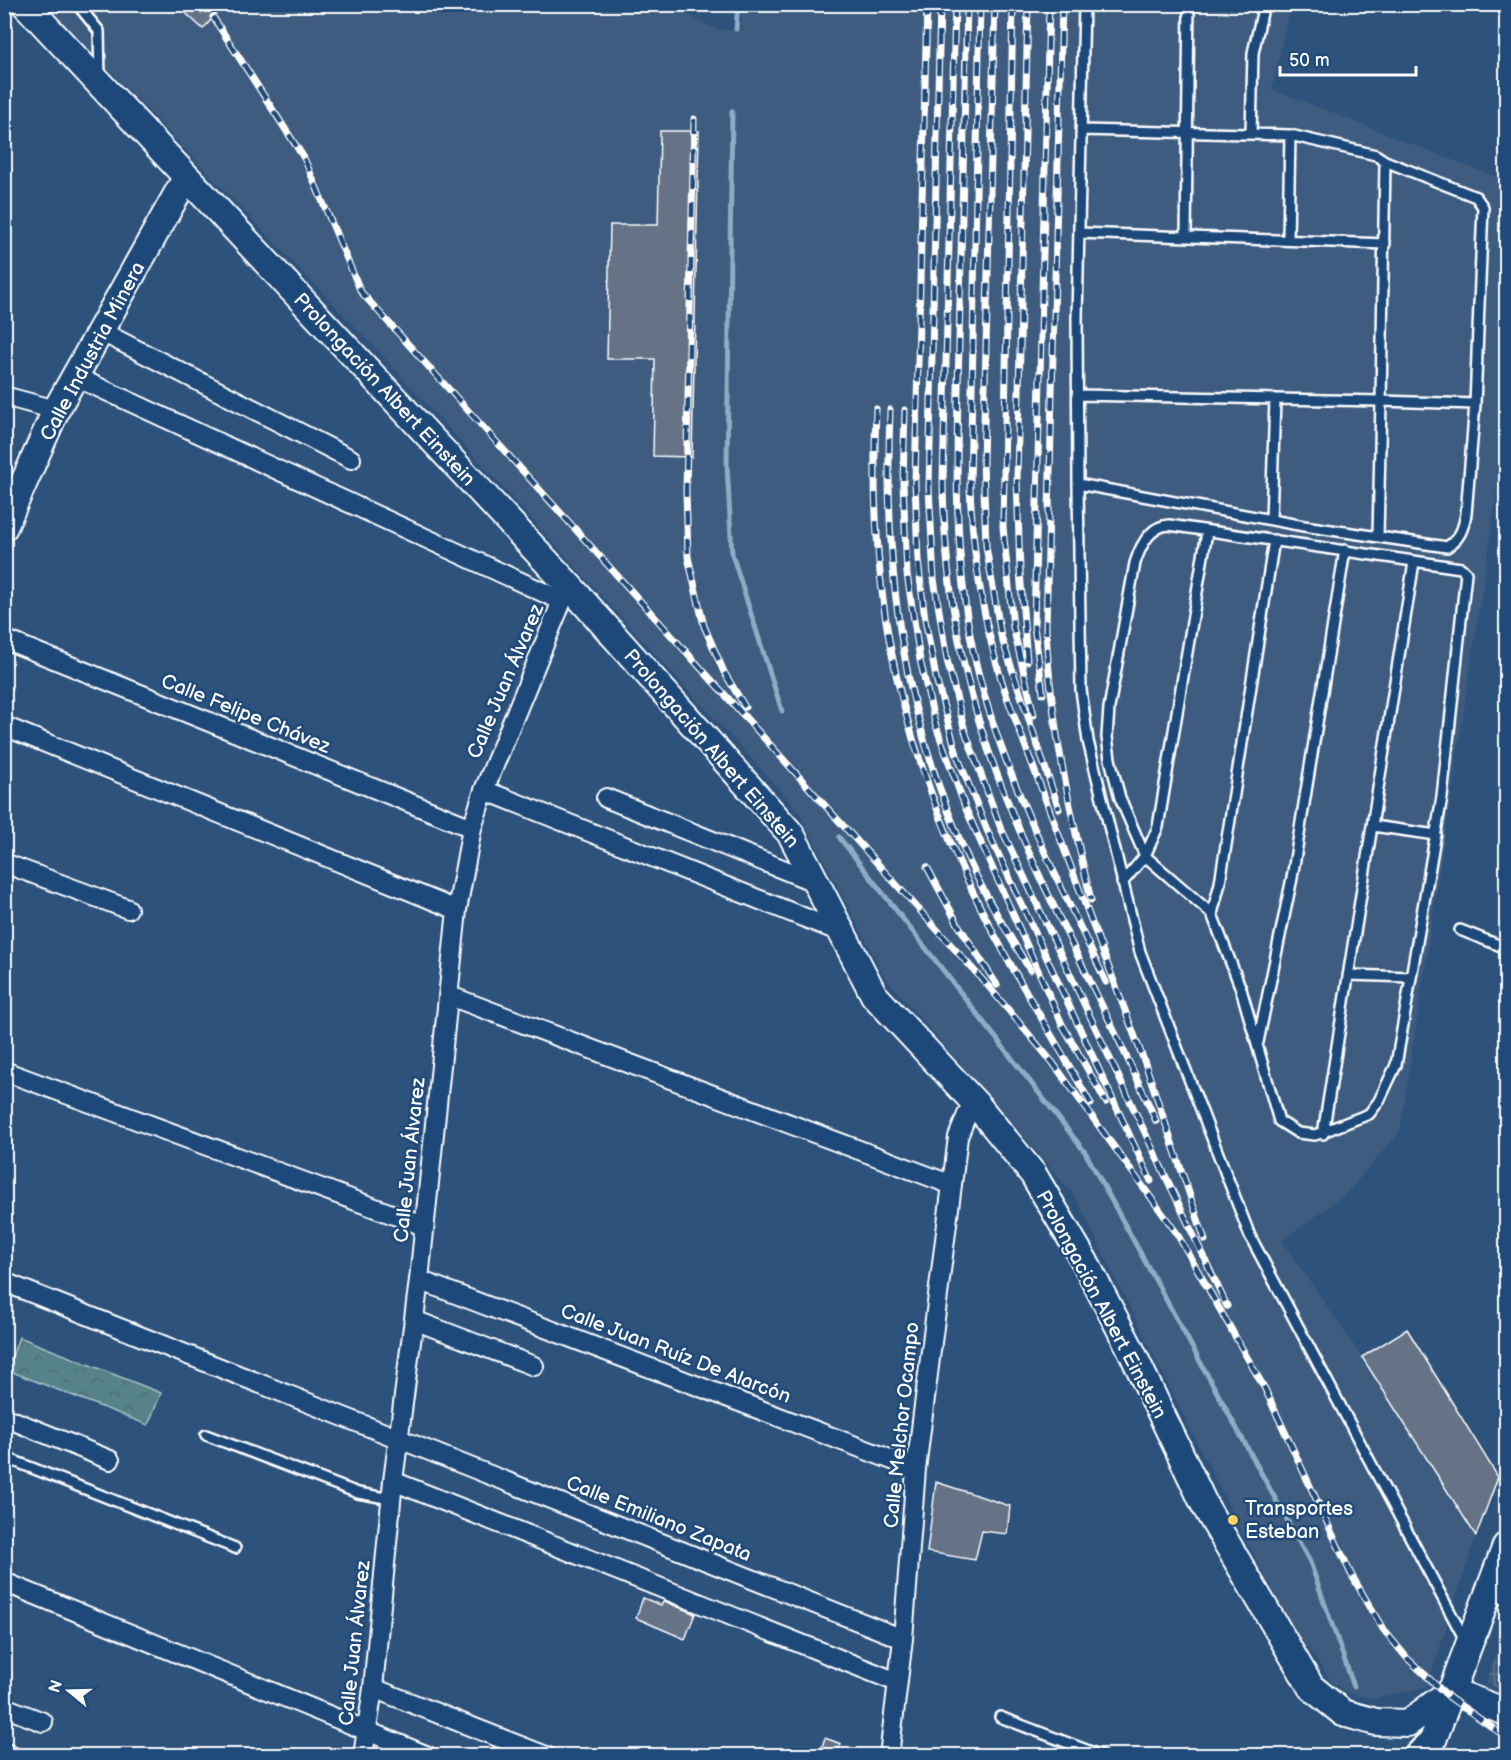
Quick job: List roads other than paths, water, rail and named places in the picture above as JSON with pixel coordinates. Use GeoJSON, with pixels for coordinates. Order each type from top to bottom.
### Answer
{"type":"FeatureCollection","features":[{"type":"Feature","properties":{"kind":"main road","name":"Prolongación Albert Einstein"},"geometry":{"type":"LineString","coordinates":[[25,4],[568,596],[791,834],[874,995],[977,1105],[1033,1174],[1085,1262],[1130,1348],[1205,1506],[1302,1675],[1322,1698],[1343,1713],[1376,1722],[1423,1746]]}},
{"type":"Feature","properties":{"kind":"main road","name":"Calle Industria Minera"},"geometry":{"type":"LineString","coordinates":[[4,527],[56,410],[186,178]]}},
{"type":"Feature","properties":{"kind":"main road"},"geometry":{"type":"LineString","coordinates":[[1423,1746],[1452,1691],[1468,1646],[1498,1597],[1506,1546]]}},
{"type":"Feature","properties":{"kind":"main road"},"geometry":{"type":"LineString","coordinates":[[1423,1746],[1452,1691]]}},
{"type":"Feature","properties":{"kind":"main road"},"geometry":{"type":"LineString","coordinates":[[1452,1691],[1506,1712]]}},
{"type":"Feature","properties":{"kind":"street"},"geometry":{"type":"LineString","coordinates":[[100,331],[351,459]]}},
{"type":"Feature","properties":{"kind":"street"},"geometry":{"type":"LineString","coordinates":[[74,376],[568,596]]}},
{"type":"Feature","properties":{"kind":"street"},"geometry":{"type":"LineString","coordinates":[[4,396],[56,410]]}},
{"type":"Feature","properties":{"kind":"street","name":"Calle Juan Álvarez"},"geometry":{"type":"LineString","coordinates":[[363,1755],[368,1732],[392,1490],[419,1280],[450,996],[457,910],[472,828],[484,790],[568,596]]}},
{"type":"Feature","properties":{"kind":"street","name":"Calle Felipe Chávez"},"geometry":{"type":"LineString","coordinates":[[4,639],[472,828]]}},
{"type":"Feature","properties":{"kind":"street"},"geometry":{"type":"LineString","coordinates":[[4,726],[457,910]]}},
{"type":"Feature","properties":{"kind":"street"},"geometry":{"type":"LineString","coordinates":[[484,790],[843,933]]}},
{"type":"Feature","properties":{"kind":"street"},"geometry":{"type":"LineString","coordinates":[[606,798],[817,883]]}},
{"type":"Feature","properties":{"kind":"street"},"geometry":{"type":"LineString","coordinates":[[4,863],[128,909]]}},
{"type":"Feature","properties":{"kind":"street"},"geometry":{"type":"LineString","coordinates":[[450,996],[952,1185]]}},
{"type":"Feature","properties":{"kind":"street"},"geometry":{"type":"LineString","coordinates":[[4,1071],[424,1226]]}},
{"type":"Feature","properties":{"kind":"street","name":"Calle Melchor Ocampo"},"geometry":{"type":"LineString","coordinates":[[889,1755],[903,1639],[916,1469],[952,1185],[961,1127],[968,1112],[977,1105]]}},
{"type":"Feature","properties":{"kind":"street","name":"Calle Juan Ruíz De Alarcón"},"geometry":{"type":"LineString","coordinates":[[419,1280],[916,1469]]}},
{"type":"Feature","properties":{"kind":"street","name":"Calle Emiliano Zapata"},"geometry":{"type":"LineString","coordinates":[[4,1282],[903,1639]]}},
{"type":"Feature","properties":{"kind":"street"},"geometry":{"type":"LineString","coordinates":[[414,1320],[534,1366]]}},
{"type":"Feature","properties":{"kind":"street"},"geometry":{"type":"LineString","coordinates":[[4,1417],[110,1460]]}},
{"type":"Feature","properties":{"kind":"street"},"geometry":{"type":"LineString","coordinates":[[392,1490],[897,1682]]}},
{"type":"Feature","properties":{"kind":"street"},"geometry":{"type":"LineString","coordinates":[[4,1582],[428,1755]]}},
{"type":"Feature","properties":{"kind":"street"},"geometry":{"type":"LineString","coordinates":[[373,1688],[546,1755]]}},
{"type":"Feature","properties":{"kind":"street"},"geometry":{"type":"LineString","coordinates":[[4,1707],[43,1722]]}},
{"type":"Feature","properties":{"kind":"street"},"geometry":{"type":"LineString","coordinates":[[4,1752],[12,1755]]}},
{"type":"Feature","properties":{"kind":"lane"},"geometry":{"type":"LineString","coordinates":[[77,4],[99,30],[100,86]]}},
{"type":"Feature","properties":{"kind":"lane"},"geometry":{"type":"LineString","coordinates":[[1084,4],[1079,233],[1078,484],[1082,698],[1088,741],[1140,951],[1250,1236],[1468,1646]]}},
{"type":"Feature","properties":{"kind":"lane"},"geometry":{"type":"LineString","coordinates":[[1186,236],[1189,4]]}},
{"type":"Feature","properties":{"kind":"lane"},"geometry":{"type":"LineString","coordinates":[[1251,134],[1253,53],[1264,4]]}},
{"type":"Feature","properties":{"kind":"lane"},"geometry":{"type":"LineString","coordinates":[[1078,484],[1271,520],[1447,547],[1458,539],[1464,528],[1466,514],[1475,404],[1483,207],[1476,197],[1385,162],[1371,153],[1290,135],[1081,130]]}},
{"type":"Feature","properties":{"kind":"lane"},"geometry":{"type":"LineString","coordinates":[[1288,239],[1290,135]]}},
{"type":"Feature","properties":{"kind":"lane"},"geometry":{"type":"LineString","coordinates":[[1377,537],[1385,162]]}},
{"type":"Feature","properties":{"kind":"lane"},"geometry":{"type":"LineString","coordinates":[[1079,233],[1385,244]]}},
{"type":"Feature","properties":{"kind":"lane"},"geometry":{"type":"LineString","coordinates":[[1078,395],[1475,404]]}},
{"type":"Feature","properties":{"kind":"lane"},"geometry":{"type":"LineString","coordinates":[[1271,520],[1275,399]]}},
{"type":"Feature","properties":{"kind":"lane"},"geometry":{"type":"LineString","coordinates":[[1169,525],[1207,532],[1461,568],[1467,577],[1436,835],[1396,1065],[1389,1084],[1369,1114],[1323,1134],[1298,1133],[1278,1121],[1241,989],[1212,914],[1145,856],[1120,798],[1107,737],[1109,708],[1135,563],[1144,541],[1158,527],[1169,525]]}},
{"type":"Feature","properties":{"kind":"lane"},"geometry":{"type":"LineString","coordinates":[[1122,883],[1145,856],[1160,818],[1207,532]]}},
{"type":"Feature","properties":{"kind":"lane"},"geometry":{"type":"LineString","coordinates":[[1212,914],[1220,884],[1274,540]]}},
{"type":"Feature","properties":{"kind":"lane"},"geometry":{"type":"LineString","coordinates":[[1257,1044],[1292,878],[1345,550]]}},
{"type":"Feature","properties":{"kind":"lane"},"geometry":{"type":"LineString","coordinates":[[1323,1134],[1414,562]]}},
{"type":"Feature","properties":{"kind":"lane"},"geometry":{"type":"LineString","coordinates":[[1372,826],[1436,835]]}},
{"type":"Feature","properties":{"kind":"lane"},"geometry":{"type":"LineString","coordinates":[[1460,930],[1506,948]]}},
{"type":"Feature","properties":{"kind":"lane"},"geometry":{"type":"LineString","coordinates":[[1349,975],[1411,977]]}},
{"type":"Feature","properties":{"kind":"lane"},"geometry":{"type":"LineString","coordinates":[[206,1435],[358,1493],[392,1490]]}},
{"type":"Feature","properties":{"kind":"lane"},"geometry":{"type":"LineString","coordinates":[[4,1457],[235,1548]]}},
{"type":"Feature","properties":{"kind":"lane"},"geometry":{"type":"LineString","coordinates":[[1000,1717],[1102,1755]]}},
{"type":"Feature","properties":{"kind":"waterway"},"geometry":{"type":"LineString","coordinates":[[736,29],[738,4]]}},
{"type":"Feature","properties":{"kind":"waterway"},"geometry":{"type":"LineString","coordinates":[[732,111],[727,465],[732,554],[782,711]]}},
{"type":"Feature","properties":{"kind":"waterway"},"geometry":{"type":"LineString","coordinates":[[839,837],[1085,1152],[1310,1562],[1354,1687]]}},
{"type":"Feature","properties":{"kind":"railway"},"geometry":{"type":"LineString","coordinates":[[927,4],[915,482],[918,560],[925,619],[936,678],[957,755],[987,830],[1151,1181]]}},
{"type":"Feature","properties":{"kind":"railway"},"geometry":{"type":"LineString","coordinates":[[940,4],[929,488],[934,579],[947,660],[965,731],[1000,826],[1227,1306]]}},
{"type":"Feature","properties":{"kind":"railway"},"geometry":{"type":"LineString","coordinates":[[955,4],[943,481],[946,549],[955,617],[977,716],[1006,797],[1046,890],[1156,1121]]}},
{"type":"Feature","properties":{"kind":"railway"},"geometry":{"type":"LineString","coordinates":[[967,4],[957,459],[959,535],[966,612],[973,650],[997,736],[1030,819],[1106,982]]}},
{"type":"Feature","properties":{"kind":"railway"},"geometry":{"type":"LineString","coordinates":[[980,4],[970,487],[981,595],[992,648],[1008,700],[1146,1066],[1205,1240]]}},
{"type":"Feature","properties":{"kind":"railway"},"geometry":{"type":"LineString","coordinates":[[995,4],[983,462],[986,546],[1001,636],[1059,809]]}},
{"type":"Feature","properties":{"kind":"railway"},"geometry":{"type":"LineString","coordinates":[[1013,4],[1003,527],[1013,627],[1034,715]]}},
{"type":"Feature","properties":{"kind":"railway"},"geometry":{"type":"LineString","coordinates":[[1027,661],[1020,571],[1017,478],[1028,4]]}},
{"type":"Feature","properties":{"kind":"railway"},"geometry":{"type":"LineString","coordinates":[[1043,694],[1034,626],[1049,4]]}},
{"type":"Feature","properties":{"kind":"railway"},"geometry":{"type":"LineString","coordinates":[[1062,4],[1046,628],[1056,731],[1091,900]]}},
{"type":"Feature","properties":{"kind":"railway"},"geometry":{"type":"LineString","coordinates":[[213,17],[304,158],[361,292],[989,987],[1053,1063],[1176,1232],[1265,1389],[1351,1574],[1383,1629],[1407,1658],[1450,1698],[1506,1737]]}},
{"type":"Feature","properties":{"kind":"railway"},"geometry":{"type":"LineString","coordinates":[[694,119],[686,491],[688,557],[704,626],[724,672],[745,707]]}},
{"type":"Feature","properties":{"kind":"railway"},"geometry":{"type":"LineString","coordinates":[[876,409],[877,533],[882,590],[890,647],[919,758],[939,815],[978,903],[1091,1104]]}},
{"type":"Feature","properties":{"kind":"railway"},"geometry":{"type":"LineString","coordinates":[[890,410],[890,529],[894,586],[913,697],[928,752],[970,863],[1030,970]]}},
{"type":"Feature","properties":{"kind":"railway"},"geometry":{"type":"LineString","coordinates":[[905,410],[903,483],[907,574],[920,660],[935,723],[965,807],[1062,1024],[1106,1102]]}},
{"type":"Feature","properties":{"kind":"railway"},"geometry":{"type":"LineString","coordinates":[[927,867],[959,926],[997,985]]}},
{"type":"Feature","properties":{"kind":"place","name":"Transportes Esteban"},"geometry":{"type":"Point","coordinates":[1233,1520]}}]}
